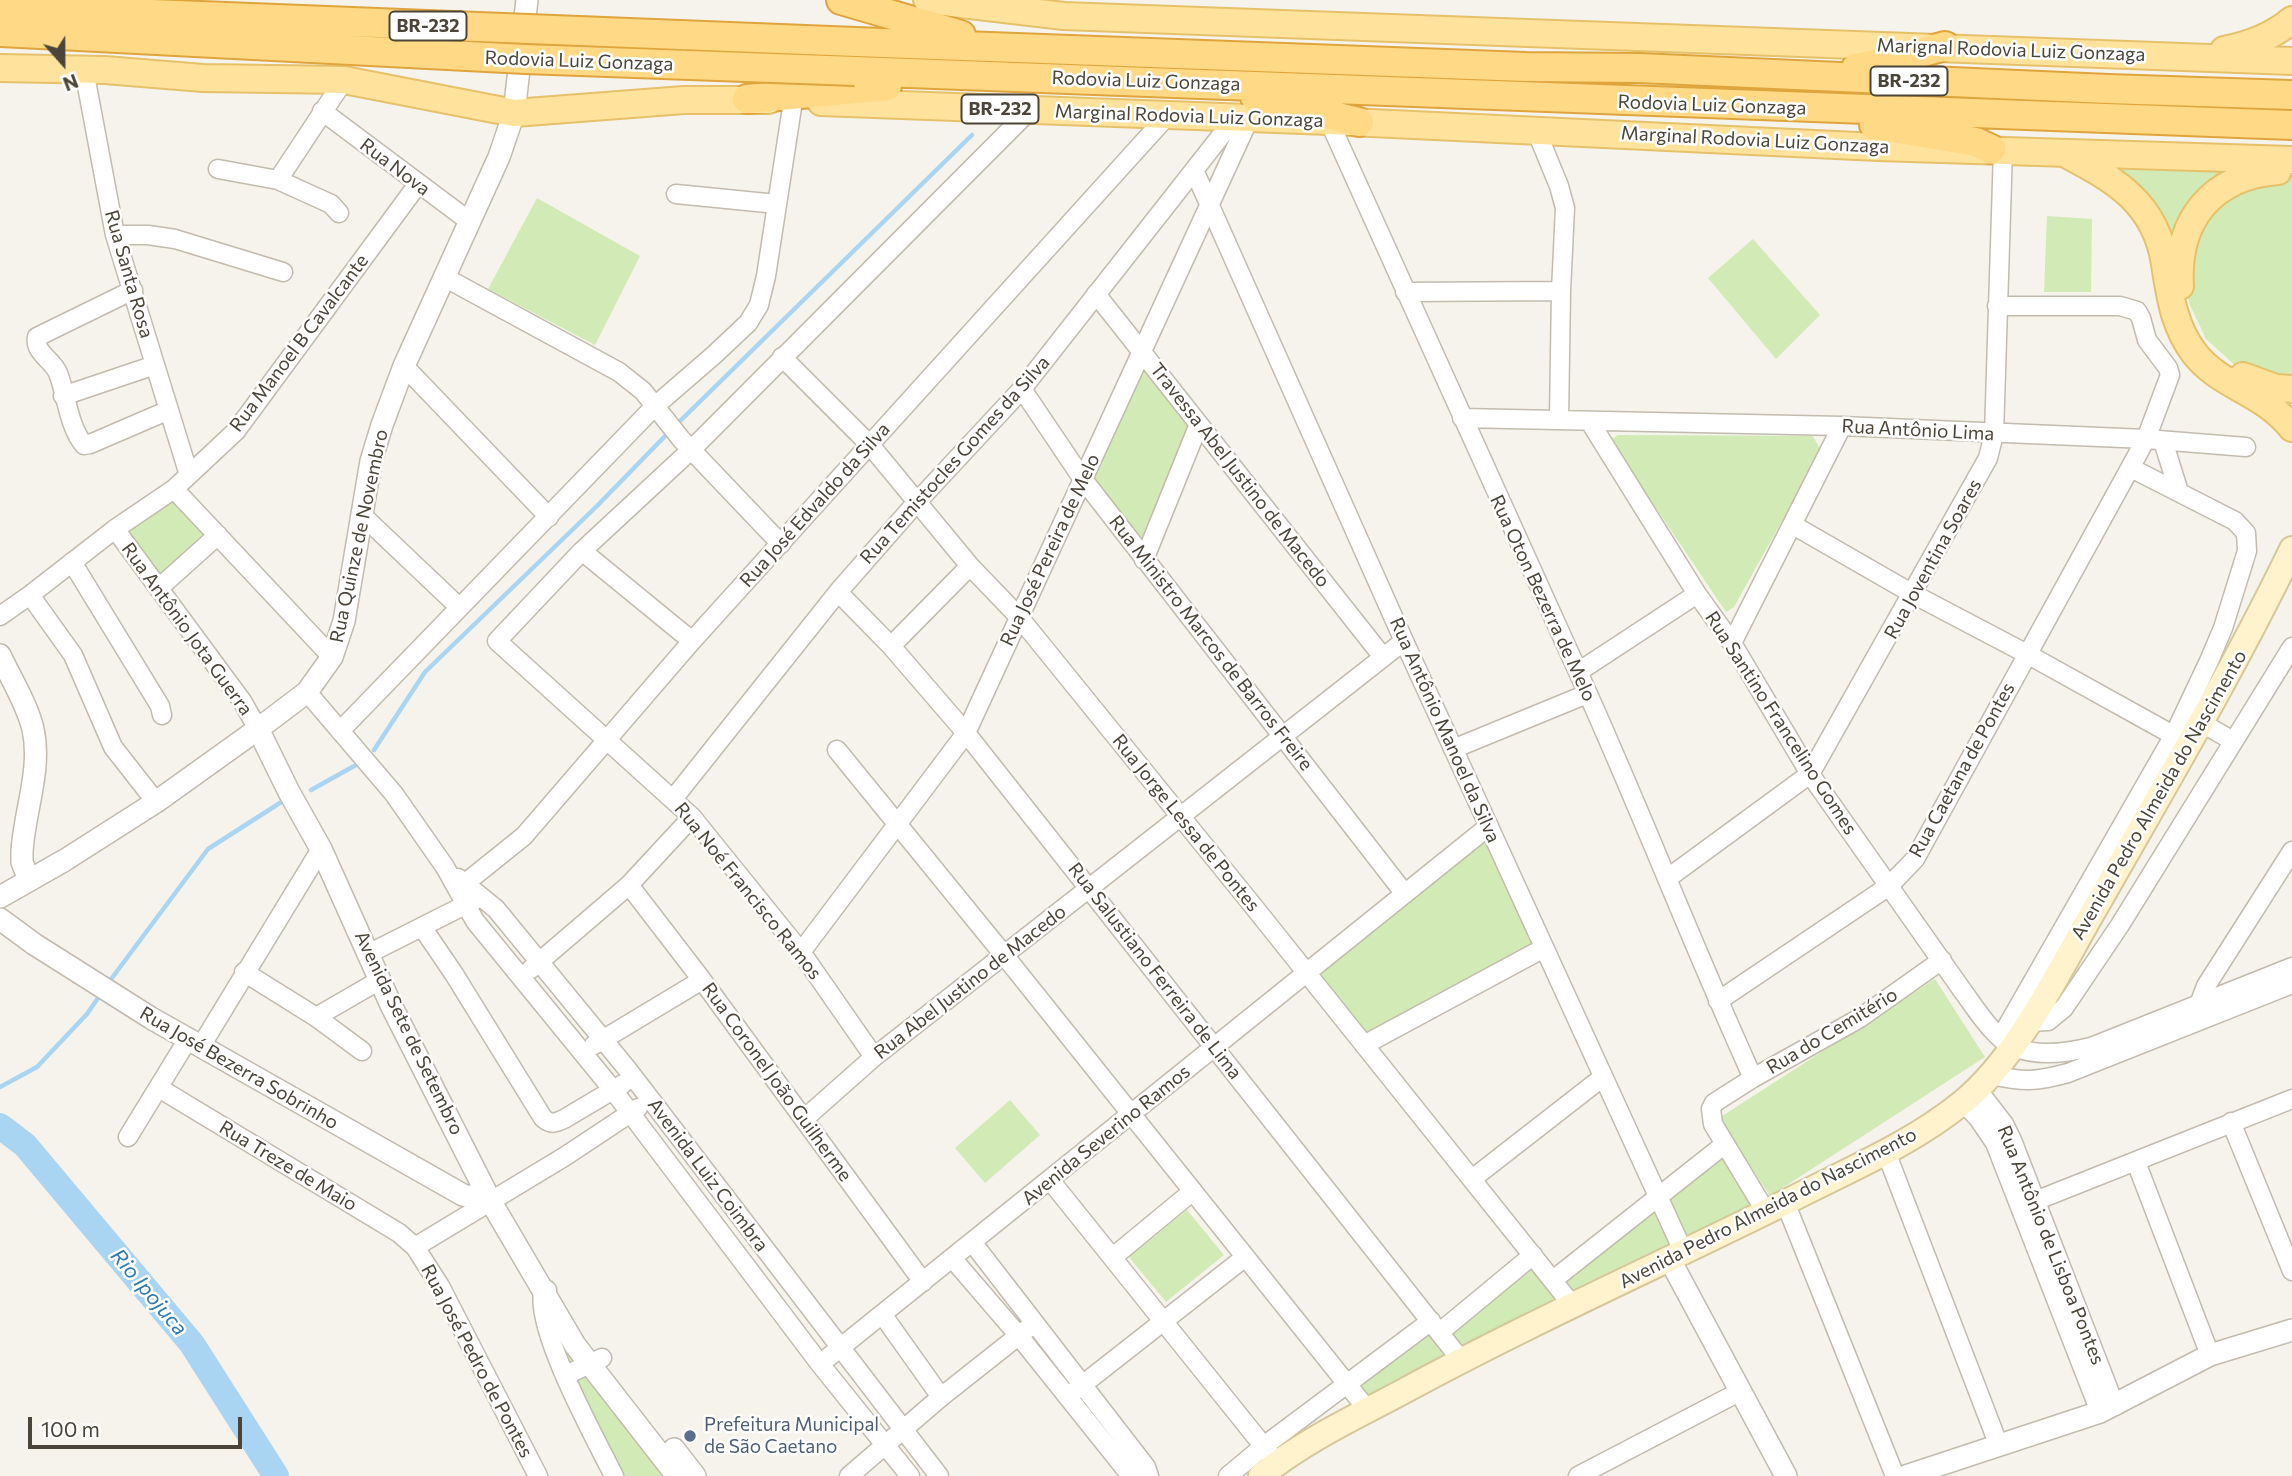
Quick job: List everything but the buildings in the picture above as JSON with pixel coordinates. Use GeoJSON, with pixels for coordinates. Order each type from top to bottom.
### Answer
{"type":"FeatureCollection","features":[{"type":"Feature","properties":{"kind":"highway"},"geometry":{"type":"LineString","coordinates":[[115,0],[202,8],[276,19]]}},
{"type":"Feature","properties":{"kind":"highway"},"geometry":{"type":"LineString","coordinates":[[841,0],[962,35],[1055,43],[1077,52]]}},
{"type":"Feature","properties":{"kind":"highway","name":"Rodovia Luiz Gonzaga"},"geometry":{"type":"LineString","coordinates":[[0,8],[1077,52],[1526,67],[1639,68],[2094,89],[2292,95]]}},
{"type":"Feature","properties":{"kind":"highway","name":"Rodovia Luiz Gonzaga"},"geometry":{"type":"LineString","coordinates":[[0,33],[525,59],[2292,125]]}},
{"type":"Feature","properties":{"kind":"highway"},"geometry":{"type":"LineString","coordinates":[[1639,68],[1674,62],[1856,68],[1945,46]]}},
{"type":"Feature","properties":{"kind":"highway"},"geometry":{"type":"LineString","coordinates":[[747,99],[916,84],[992,85],[1044,78]]}},
{"type":"Feature","properties":{"kind":"highway"},"geometry":{"type":"LineString","coordinates":[[1184,82],[1206,90],[1242,95],[1359,122]]}},
{"type":"Feature","properties":{"kind":"highway"},"geometry":{"type":"LineString","coordinates":[[1730,106],[1770,116],[1883,126],[1976,142],[1997,149]]}},
{"type":"Feature","properties":{"kind":"main road","name":"Marignal Rodovia Luiz Gonzaga"},"geometry":{"type":"LineString","coordinates":[[927,0],[1064,16],[1731,41],[1945,46],[2292,61]]}},
{"type":"Feature","properties":{"kind":"main road"},"geometry":{"type":"LineString","coordinates":[[2186,57],[2258,41],[2292,20]]}},
{"type":"Feature","properties":{"kind":"main road","name":"Marginal Rodovia Luiz Gonzaga"},"geometry":{"type":"LineString","coordinates":[[0,68],[84,70],[203,78],[344,80],[514,113],[684,100],[793,100],[1359,122],[1865,146],[1997,149]]}},
{"type":"Feature","properties":{"kind":"main road","name":"BR-232"},"geometry":{"type":"LineString","coordinates":[[1997,149],[2292,160]]}},
{"type":"Feature","properties":{"kind":"main road"},"geometry":{"type":"LineString","coordinates":[[2062,151],[2119,184],[2144,210],[2161,244],[2175,318],[2197,356],[2219,375],[2275,408],[2292,428]]}},
{"type":"Feature","properties":{"kind":"main road"},"geometry":{"type":"LineString","coordinates":[[2292,170],[2257,173],[2237,179],[2211,196],[2189,227],[2182,247],[2180,277],[2183,303],[2188,317],[2206,347],[2219,361],[2253,381],[2276,388],[2292,389]]}},
{"type":"Feature","properties":{"kind":"main road","name":"Avenida Pedro Almeida do Nascimento"},"geometry":{"type":"LineString","coordinates":[[1267,1462],[1461,1360],[1886,1152],[1943,1118],[1977,1089],[2006,1042],[2029,1022],[2188,734],[2250,637],[2292,549]]}},
{"type":"Feature","properties":{"kind":"street","name":"Rua Quinze de Novembro"},"geometry":{"type":"LineString","coordinates":[[0,897],[156,802],[258,729],[307,692],[332,657],[344,621],[371,461],[404,366],[499,157],[514,113],[527,0]]}},
{"type":"Feature","properties":{"kind":"street","name":"Rua Santa Rosa"},"geometry":{"type":"LineString","coordinates":[[84,70],[116,235],[189,475]]}},
{"type":"Feature","properties":{"kind":"street"},"geometry":{"type":"LineString","coordinates":[[278,180],[344,80]]}},
{"type":"Feature","properties":{"kind":"street"},"geometry":{"type":"LineString","coordinates":[[340,731],[549,517],[748,323],[759,305],[778,204],[793,100]]}},
{"type":"Feature","properties":{"kind":"street"},"geometry":{"type":"LineString","coordinates":[[692,641],[582,551],[687,444],[782,356],[1030,110]]}},
{"type":"Feature","properties":{"kind":"street","name":"Rua Nova"},"geometry":{"type":"LineString","coordinates":[[322,111],[469,221]]}},
{"type":"Feature","properties":{"kind":"street","name":"Rua José Edvaldo da Silva"},"geometry":{"type":"LineString","coordinates":[[462,887],[524,836],[692,641],[1168,116]]}},
{"type":"Feature","properties":{"kind":"street","name":"Rua Temistocles Gomes da Silva"},"geometry":{"type":"LineString","coordinates":[[673,799],[838,592],[1022,388],[1194,170],[1242,118]]}},
{"type":"Feature","properties":{"kind":"street","name":"Rua José Pereira de Melo"},"geometry":{"type":"LineString","coordinates":[[801,952],[966,733],[1209,204],[1242,118]]}},
{"type":"Feature","properties":{"kind":"street","name":"Rua Oton Bezerra de Melo"},"geometry":{"type":"LineString","coordinates":[[1329,121],[1587,694],[1753,1078]]}},
{"type":"Feature","properties":{"kind":"street"},"geometry":{"type":"LineString","coordinates":[[1536,130],[1565,208],[1559,419]]}},
{"type":"Feature","properties":{"kind":"street","name":"Rua Joventina Soares"},"geometry":{"type":"LineString","coordinates":[[1668,878],[1810,775],[1989,458],[1994,434],[1997,149]]}},
{"type":"Feature","properties":{"kind":"street"},"geometry":{"type":"LineString","coordinates":[[218,169],[278,180],[331,204],[340,214]]}},
{"type":"Feature","properties":{"kind":"street","name":"Rua Antônio Manoel da Silva"},"geometry":{"type":"LineString","coordinates":[[1194,170],[1404,641],[1658,1196],[1677,1256]]}},
{"type":"Feature","properties":{"kind":"street","name":"Rua Manoel B Cavalcante"},"geometry":{"type":"LineString","coordinates":[[0,615],[115,529],[174,489],[236,431],[418,184]]}},
{"type":"Feature","properties":{"kind":"street"},"geometry":{"type":"LineString","coordinates":[[676,194],[778,204]]}},
{"type":"Feature","properties":{"kind":"street"},"geometry":{"type":"LineString","coordinates":[[116,235],[148,235],[174,239],[283,272]]}},
{"type":"Feature","properties":{"kind":"street"},"geometry":{"type":"LineString","coordinates":[[444,277],[619,372],[643,391],[687,444],[781,544]]}},
{"type":"Feature","properties":{"kind":"street"},"geometry":{"type":"LineString","coordinates":[[133,290],[37,337],[37,346],[57,371],[63,396],[77,434],[84,445],[169,410]]}},
{"type":"Feature","properties":{"kind":"street"},"geometry":{"type":"LineString","coordinates":[[1405,292],[1561,291]]}},
{"type":"Feature","properties":{"kind":"street","name":"Travessa Abel Justino de Macedo"},"geometry":{"type":"LineString","coordinates":[[1096,294],[1383,657]]}},
{"type":"Feature","properties":{"kind":"street","name":"Rua Caetana de Pontes"},"geometry":{"type":"LineString","coordinates":[[1718,1001],[1889,886],[1914,859],[1927,840],[2131,468],[2155,440],[2169,371],[2147,340],[2137,311],[2120,306],[1997,306]]}},
{"type":"Feature","properties":{"kind":"street","name":"Rua Jorge Lessa de Pontes"},"geometry":{"type":"LineString","coordinates":[[782,356],[870,445],[970,566],[1019,617],[1573,1306]]}},
{"type":"Feature","properties":{"kind":"street"},"geometry":{"type":"LineString","coordinates":[[63,396],[155,365]]}},
{"type":"Feature","properties":{"kind":"street"},"geometry":{"type":"LineString","coordinates":[[404,366],[549,517]]}},
{"type":"Feature","properties":{"kind":"street","name":"Rua Ministro Marcos de Barros Freire"},"geometry":{"type":"LineString","coordinates":[[1022,388],[1082,478],[1144,560],[1405,894]]}},
{"type":"Feature","properties":{"kind":"street","name":"Rua Antônio Lima"},"geometry":{"type":"LineString","coordinates":[[1462,418],[1842,426],[2155,440],[2246,447]]}},
{"type":"Feature","properties":{"kind":"street","name":"Rua Santino Francelino Gomes"},"geometry":{"type":"LineString","coordinates":[[1590,422],[1698,594],[1732,643],[1810,775],[1962,990],[2006,1042]]}},
{"type":"Feature","properties":{"kind":"street"},"geometry":{"type":"LineString","coordinates":[[1144,560],[1199,424]]}},
{"type":"Feature","properties":{"kind":"street"},"geometry":{"type":"LineString","coordinates":[[1732,643],[1842,426]]}},
{"type":"Feature","properties":{"kind":"street"},"geometry":{"type":"LineString","coordinates":[[2155,440],[2179,492]]}},
{"type":"Feature","properties":{"kind":"street"},"geometry":{"type":"LineString","coordinates":[[2131,468],[2235,521],[2246,533],[2247,551],[2188,734],[2006,1042],[2049,1053],[2073,1052],[2292,984]]}},
{"type":"Feature","properties":{"kind":"street"},"geometry":{"type":"LineString","coordinates":[[174,489],[332,657]]}},
{"type":"Feature","properties":{"kind":"street"},"geometry":{"type":"LineString","coordinates":[[362,514],[459,607]]}},
{"type":"Feature","properties":{"kind":"street"},"geometry":{"type":"LineString","coordinates":[[1793,525],[1913,594],[2188,734],[2233,741]]}},
{"type":"Feature","properties":{"kind":"street","name":"Rua Antônio Jota Guerra"},"geometry":{"type":"LineString","coordinates":[[115,529],[242,701],[258,729]]}},
{"type":"Feature","properties":{"kind":"street"},"geometry":{"type":"LineString","coordinates":[[159,587],[218,535]]}},
{"type":"Feature","properties":{"kind":"street","name":"Rua Noé Francisco Ramos"},"geometry":{"type":"LineString","coordinates":[[582,551],[497,641],[692,817],[801,952],[874,1057]]}},
{"type":"Feature","properties":{"kind":"street"},"geometry":{"type":"LineString","coordinates":[[72,562],[154,695],[162,715]]}},
{"type":"Feature","properties":{"kind":"street"},"geometry":{"type":"LineString","coordinates":[[891,646],[970,566]]}},
{"type":"Feature","properties":{"kind":"street","name":"Rua Salustiano Ferreira de Lima"},"geometry":{"type":"LineString","coordinates":[[838,592],[891,646],[966,733],[1461,1360]]}},
{"type":"Feature","properties":{"kind":"street"},"geometry":{"type":"LineString","coordinates":[[1577,672],[1698,594]]}},
{"type":"Feature","properties":{"kind":"street"},"geometry":{"type":"LineString","coordinates":[[30,595],[73,655],[113,747],[156,802]]}},
{"type":"Feature","properties":{"kind":"street","name":"Rua Abel Justino de Macedo"},"geometry":{"type":"LineString","coordinates":[[804,1119],[874,1057],[1404,641]]}},
{"type":"Feature","properties":{"kind":"street"},"geometry":{"type":"LineString","coordinates":[[2029,1022],[2048,1021],[2064,1008],[2120,926],[2292,647]]}},
{"type":"Feature","properties":{"kind":"street"},"geometry":{"type":"LineString","coordinates":[[0,656],[34,731],[35,768],[22,852],[22,862],[29,880]]}},
{"type":"Feature","properties":{"kind":"street","name":"Avenida Luiz Coimbra"},"geometry":{"type":"LineString","coordinates":[[307,692],[394,794],[445,867],[474,901],[496,909],[634,1077],[939,1476]]}},
{"type":"Feature","properties":{"kind":"street"},"geometry":{"type":"LineString","coordinates":[[1453,749],[1587,694]]}},
{"type":"Feature","properties":{"kind":"street","name":"Avenida Sete de Setembro"},"geometry":{"type":"LineString","coordinates":[[258,729],[321,849],[380,980],[488,1196],[546,1291],[595,1361]]}},
{"type":"Feature","properties":{"kind":"street"},"geometry":{"type":"LineString","coordinates":[[837,750],[1367,1409]]}},
{"type":"Feature","properties":{"kind":"street"},"geometry":{"type":"LineString","coordinates":[[520,978],[629,885],[692,817]]}},
{"type":"Feature","properties":{"kind":"street","name":"Avenida Severino Ramos"},"geometry":{"type":"LineString","coordinates":[[820,1364],[1489,827]]}},
{"type":"Feature","properties":{"kind":"street"},"geometry":{"type":"LineString","coordinates":[[128,1137],[159,1088],[244,972],[321,849]]}},
{"type":"Feature","properties":{"kind":"street"},"geometry":{"type":"LineString","coordinates":[[2200,1011],[2214,972],[2292,851]]}},
{"type":"Feature","properties":{"kind":"street","name":"Rua Coronel João Guilherme"},"geometry":{"type":"LineString","coordinates":[[629,885],[702,980],[923,1282]]}},
{"type":"Feature","properties":{"kind":"street"},"geometry":{"type":"LineString","coordinates":[[369,954],[474,901]]}},
{"type":"Feature","properties":{"kind":"street","name":"Avenida Luiz Coimbra"},"geometry":{"type":"LineString","coordinates":[[474,901],[475,921],[613,1090],[820,1364],[910,1476]]}},
{"type":"Feature","properties":{"kind":"street","name":"Rua José Bezerra Sobrinho"},"geometry":{"type":"LineString","coordinates":[[0,919],[34,944],[194,1043],[463,1195],[488,1196]]}},
{"type":"Feature","properties":{"kind":"street"},"geometry":{"type":"LineString","coordinates":[[422,927],[548,1123],[555,1123],[634,1077]]}},
{"type":"Feature","properties":{"kind":"street"},"geometry":{"type":"LineString","coordinates":[[1364,1045],[1544,948]]}},
{"type":"Feature","properties":{"kind":"street","name":"Rua do Cemitério"},"geometry":{"type":"LineString","coordinates":[[1724,1144],[1711,1116],[1711,1109],[1720,1098],[1860,1018],[1942,960]]}},
{"type":"Feature","properties":{"kind":"street"},"geometry":{"type":"LineString","coordinates":[[1977,1089],[2036,1082],[2068,1073],[2292,967]]}},
{"type":"Feature","properties":{"kind":"street"},"geometry":{"type":"LineString","coordinates":[[244,972],[316,1017],[362,1051]]}},
{"type":"Feature","properties":{"kind":"street"},"geometry":{"type":"LineString","coordinates":[[316,1017],[380,980]]}},
{"type":"Feature","properties":{"kind":"street"},"geometry":{"type":"LineString","coordinates":[[584,1054],[602,1040],[702,980]]}},
{"type":"Feature","properties":{"kind":"street"},"geometry":{"type":"LineString","coordinates":[[1472,1180],[1603,1077]]}},
{"type":"Feature","properties":{"kind":"street","name":"Rua Treze de Maio"},"geometry":{"type":"LineString","coordinates":[[159,1088],[399,1233],[415,1247]]}},
{"type":"Feature","properties":{"kind":"street","name":"Rua Antônio de Lisboa Pontes"},"geometry":{"type":"LineString","coordinates":[[1977,1089],[2004,1124],[2028,1204],[2107,1409]]}},
{"type":"Feature","properties":{"kind":"street"},"geometry":{"type":"LineString","coordinates":[[2028,1204],[2292,1099]]}},
{"type":"Feature","properties":{"kind":"street"},"geometry":{"type":"LineString","coordinates":[[415,1247],[488,1196],[651,1100]]}},
{"type":"Feature","properties":{"kind":"street"},"geometry":{"type":"LineString","coordinates":[[2231,1122],[2292,1271]]}},
{"type":"Feature","properties":{"kind":"street"},"geometry":{"type":"LineString","coordinates":[[1553,1280],[1724,1144],[1776,1207],[1895,1476]]}},
{"type":"Feature","properties":{"kind":"street"},"geometry":{"type":"LineString","coordinates":[[1886,1152],[1999,1446]]}},
{"type":"Feature","properties":{"kind":"street"},"geometry":{"type":"LineString","coordinates":[[2136,1163],[2210,1355]]}},
{"type":"Feature","properties":{"kind":"street"},"geometry":{"type":"LineString","coordinates":[[1050,1180],[1163,1321],[1267,1462]]}},
{"type":"Feature","properties":{"kind":"street"},"geometry":{"type":"LineString","coordinates":[[1113,1257],[1193,1191]]}},
{"type":"Feature","properties":{"kind":"street"},"geometry":{"type":"LineString","coordinates":[[972,1242],[1146,1467],[1149,1476]]}},
{"type":"Feature","properties":{"kind":"street","name":"Rua José Pedro de Pontes"},"geometry":{"type":"LineString","coordinates":[[415,1247],[440,1286],[538,1476]]}},
{"type":"Feature","properties":{"kind":"street"},"geometry":{"type":"LineString","coordinates":[[1228,1476],[1267,1462],[1349,1385],[1436,1326],[1532,1255]]}},
{"type":"Feature","properties":{"kind":"street"},"geometry":{"type":"LineString","coordinates":[[1677,1256],[1739,1392],[1786,1476]]}},
{"type":"Feature","properties":{"kind":"street"},"geometry":{"type":"LineString","coordinates":[[952,1258],[1019,1336],[1131,1476]]}},
{"type":"Feature","properties":{"kind":"street"},"geometry":{"type":"LineString","coordinates":[[1067,1398],[1244,1258]]}},
{"type":"Feature","properties":{"kind":"street"},"geometry":{"type":"LineString","coordinates":[[546,1291],[542,1301],[544,1323],[614,1476]]}},
{"type":"Feature","properties":{"kind":"street"},"geometry":{"type":"LineString","coordinates":[[882,1314],[941,1397]]}},
{"type":"Feature","properties":{"kind":"street"},"geometry":{"type":"LineString","coordinates":[[849,1476],[941,1397],[1034,1324]]}},
{"type":"Feature","properties":{"kind":"street"},"geometry":{"type":"LineString","coordinates":[[1906,1476],[2107,1409],[2210,1355],[2292,1330]]}},
{"type":"Feature","properties":{"kind":"street"},"geometry":{"type":"LineString","coordinates":[[566,1375],[595,1361]]}},
{"type":"Feature","properties":{"kind":"street"},"geometry":{"type":"LineString","coordinates":[[595,1361],[677,1476]]}},
{"type":"Feature","properties":{"kind":"street"},"geometry":{"type":"LineString","coordinates":[[595,1361],[695,1476]]}},
{"type":"Feature","properties":{"kind":"street"},"geometry":{"type":"LineString","coordinates":[[1578,1476],[1739,1392]]}},
{"type":"Feature","properties":{"kind":"green space"},"geometry":{"type":"Polygon","coordinates":[[[2082,156],[2265,166],[2168,248],[2082,156]]]}},
{"type":"Feature","properties":{"kind":"green space"},"geometry":{"type":"Polygon","coordinates":[[[2276,176],[2292,177],[2292,380],[2239,369],[2206,339],[2189,303],[2186,265],[2202,220],[2237,186],[2276,176]]]}},
{"type":"Feature","properties":{"kind":"green space"},"geometry":{"type":"Polygon","coordinates":[[[537,198],[640,256],[595,345],[488,289],[537,198]]]}},
{"type":"Feature","properties":{"kind":"green space"},"geometry":{"type":"Polygon","coordinates":[[[2047,216],[2092,219],[2091,292],[2044,292],[2047,216]]]}},
{"type":"Feature","properties":{"kind":"green space"},"geometry":{"type":"Polygon","coordinates":[[[1753,239],[1820,315],[1776,359],[1708,278],[1753,239]]]}},
{"type":"Feature","properties":{"kind":"green space"},"geometry":{"type":"Polygon","coordinates":[[[1143,369],[1191,427],[1143,544],[1091,480],[1143,369]]]}},
{"type":"Feature","properties":{"kind":"green space"},"geometry":{"type":"Polygon","coordinates":[[[1618,435],[1813,436],[1821,451],[1734,607],[1726,612],[1610,440],[1618,435]]]}},
{"type":"Feature","properties":{"kind":"green space"},"geometry":{"type":"Polygon","coordinates":[[[173,492],[211,533],[158,582],[120,530],[173,492]]]}},
{"type":"Feature","properties":{"kind":"green space"},"geometry":{"type":"Polygon","coordinates":[[[1489,826],[1544,948],[1364,1045],[1307,973],[1489,826]]]}},
{"type":"Feature","properties":{"kind":"green space"},"geometry":{"type":"Polygon","coordinates":[[[1935,979],[1985,1057],[1770,1196],[1719,1118],[1935,979]]]}},
{"type":"Feature","properties":{"kind":"green space"},"geometry":{"type":"Polygon","coordinates":[[[1010,1100],[1040,1135],[985,1183],[955,1148],[1010,1100]]]}},
{"type":"Feature","properties":{"kind":"green space"},"geometry":{"type":"Polygon","coordinates":[[[1725,1144],[1766,1212],[1367,1414],[1345,1385],[1428,1320],[1437,1331],[1535,1259],[1551,1279],[1725,1144]]]}},
{"type":"Feature","properties":{"kind":"green space"},"geometry":{"type":"Polygon","coordinates":[[[1187,1210],[1224,1255],[1166,1302],[1129,1257],[1187,1210]]]}},
{"type":"Feature","properties":{"kind":"green space"},"geometry":{"type":"Polygon","coordinates":[[[563,1324],[671,1476],[611,1476],[558,1368],[563,1324]]]}},
{"type":"Feature","properties":{"kind":"waterway"},"geometry":{"type":"LineString","coordinates":[[675,426],[972,135]]}},
{"type":"Feature","properties":{"kind":"waterway"},"geometry":{"type":"LineString","coordinates":[[374,750],[425,672],[597,506],[669,432]]}},
{"type":"Feature","properties":{"kind":"waterway"},"geometry":{"type":"LineString","coordinates":[[311,790],[356,765]]}},
{"type":"Feature","properties":{"kind":"waterway"},"geometry":{"type":"LineString","coordinates":[[109,982],[208,849],[283,801]]}},
{"type":"Feature","properties":{"kind":"waterway"},"geometry":{"type":"LineString","coordinates":[[0,1087],[37,1067],[87,1014],[100,995]]}},
{"type":"Feature","properties":{"kind":"waterway","name":"Rio Ipojuca"},"geometry":{"type":"LineString","coordinates":[[0,1126],[25,1145],[192,1344],[276,1476]]}},
{"type":"Feature","properties":{"kind":"place","name":"Prefeitura Municipal de São Caetano"},"geometry":{"type":"Point","coordinates":[690,1436]}}]}
